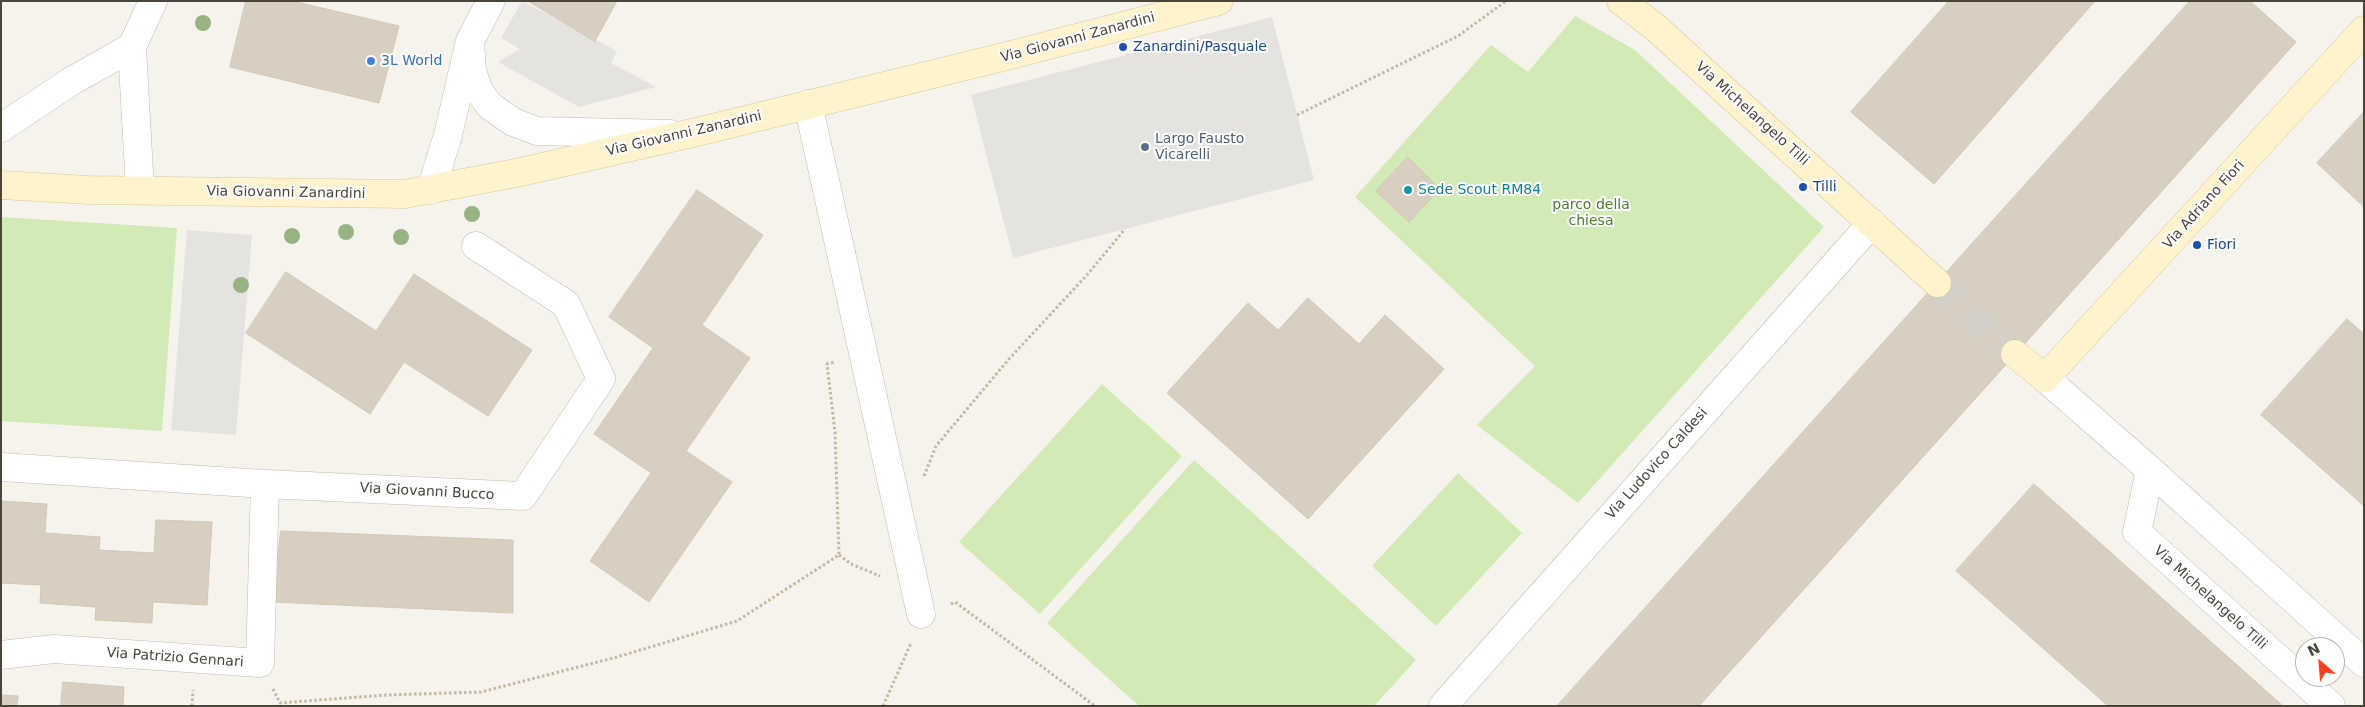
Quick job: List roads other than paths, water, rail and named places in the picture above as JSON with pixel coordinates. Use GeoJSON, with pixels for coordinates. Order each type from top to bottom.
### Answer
{"type":"FeatureCollection","features":[{"type":"Feature","properties":{"kind":"street"},"geometry":{"type":"LineString","coordinates":[[140,190],[132,47],[153,1]]}},
{"type":"Feature","properties":{"kind":"street"},"geometry":{"type":"LineString","coordinates":[[430,190],[448,135],[470,41],[491,1]]}},
{"type":"Feature","properties":{"kind":"street","name":"Via Giovanni Zanardini"},"geometry":{"type":"LineString","coordinates":[[1,185],[376,195],[430,190],[688,134],[1007,56],[1219,1]]}},
{"type":"Feature","properties":{"kind":"street","name":"Via Michelangelo Tilli"},"geometry":{"type":"LineString","coordinates":[[1621,1],[1652,14],[1937,283]]}},
{"type":"Feature","properties":{"kind":"street","name":"Via Adriano Fiori"},"geometry":{"type":"LineString","coordinates":[[2045,378],[2364,30]]}},
{"type":"Feature","properties":{"kind":"street"},"geometry":{"type":"LineString","coordinates":[[470,41],[472,71],[479,91],[490,106],[512,122],[537,131],[688,134]]}},
{"type":"Feature","properties":{"kind":"street"},"geometry":{"type":"LineString","coordinates":[[1,128],[70,82],[132,47]]}},
{"type":"Feature","properties":{"kind":"street"},"geometry":{"type":"LineString","coordinates":[[808,104],[919,605]]}},
{"type":"Feature","properties":{"kind":"street","name":"Via Ludovico Caldesi"},"geometry":{"type":"LineString","coordinates":[[1442,706],[1872,223]]}},
{"type":"Feature","properties":{"kind":"street","name":"Via Giovanni Bucco"},"geometry":{"type":"LineString","coordinates":[[1,467],[265,484],[523,496],[601,379],[566,304],[476,246]]}},
{"type":"Feature","properties":{"kind":"street"},"geometry":{"type":"LineString","coordinates":[[2015,354],[2150,470],[2364,663]]}},
{"type":"Feature","properties":{"kind":"street","name":"Via Michelangelo Tilli"},"geometry":{"type":"LineString","coordinates":[[2150,470],[2137,532],[2331,706]]}},
{"type":"Feature","properties":{"kind":"street","name":"Via Patrizio Gennari"},"geometry":{"type":"LineString","coordinates":[[1,656],[54,650],[260,663],[265,484]]}},
{"type":"Feature","properties":{"kind":"tunnel"},"geometry":{"type":"LineString","coordinates":[[1937,283],[2015,354]]}},
{"type":"Feature","properties":{"kind":"place","name":"Zanardini/Pasquale"},"geometry":{"type":"Point","coordinates":[1123,47]}},
{"type":"Feature","properties":{"kind":"place","name":"3L World"},"geometry":{"type":"Point","coordinates":[371,61]}},
{"type":"Feature","properties":{"kind":"place","name":"Largo Fausto Vicarelli"},"geometry":{"type":"Point","coordinates":[1145,147]}},
{"type":"Feature","properties":{"kind":"place","name":"Tilli"},"geometry":{"type":"Point","coordinates":[1803,187]}},
{"type":"Feature","properties":{"kind":"place","name":"Sede Scout RM84"},"geometry":{"type":"Point","coordinates":[1408,190]}},
{"type":"Feature","properties":{"kind":"place","name":"Fiori"},"geometry":{"type":"Point","coordinates":[2197,245]}},
{"type":"Feature","properties":{"kind":"park label","name":"parco della chiesa"},"geometry":{"type":"Point","coordinates":[1591,214]}}]}
